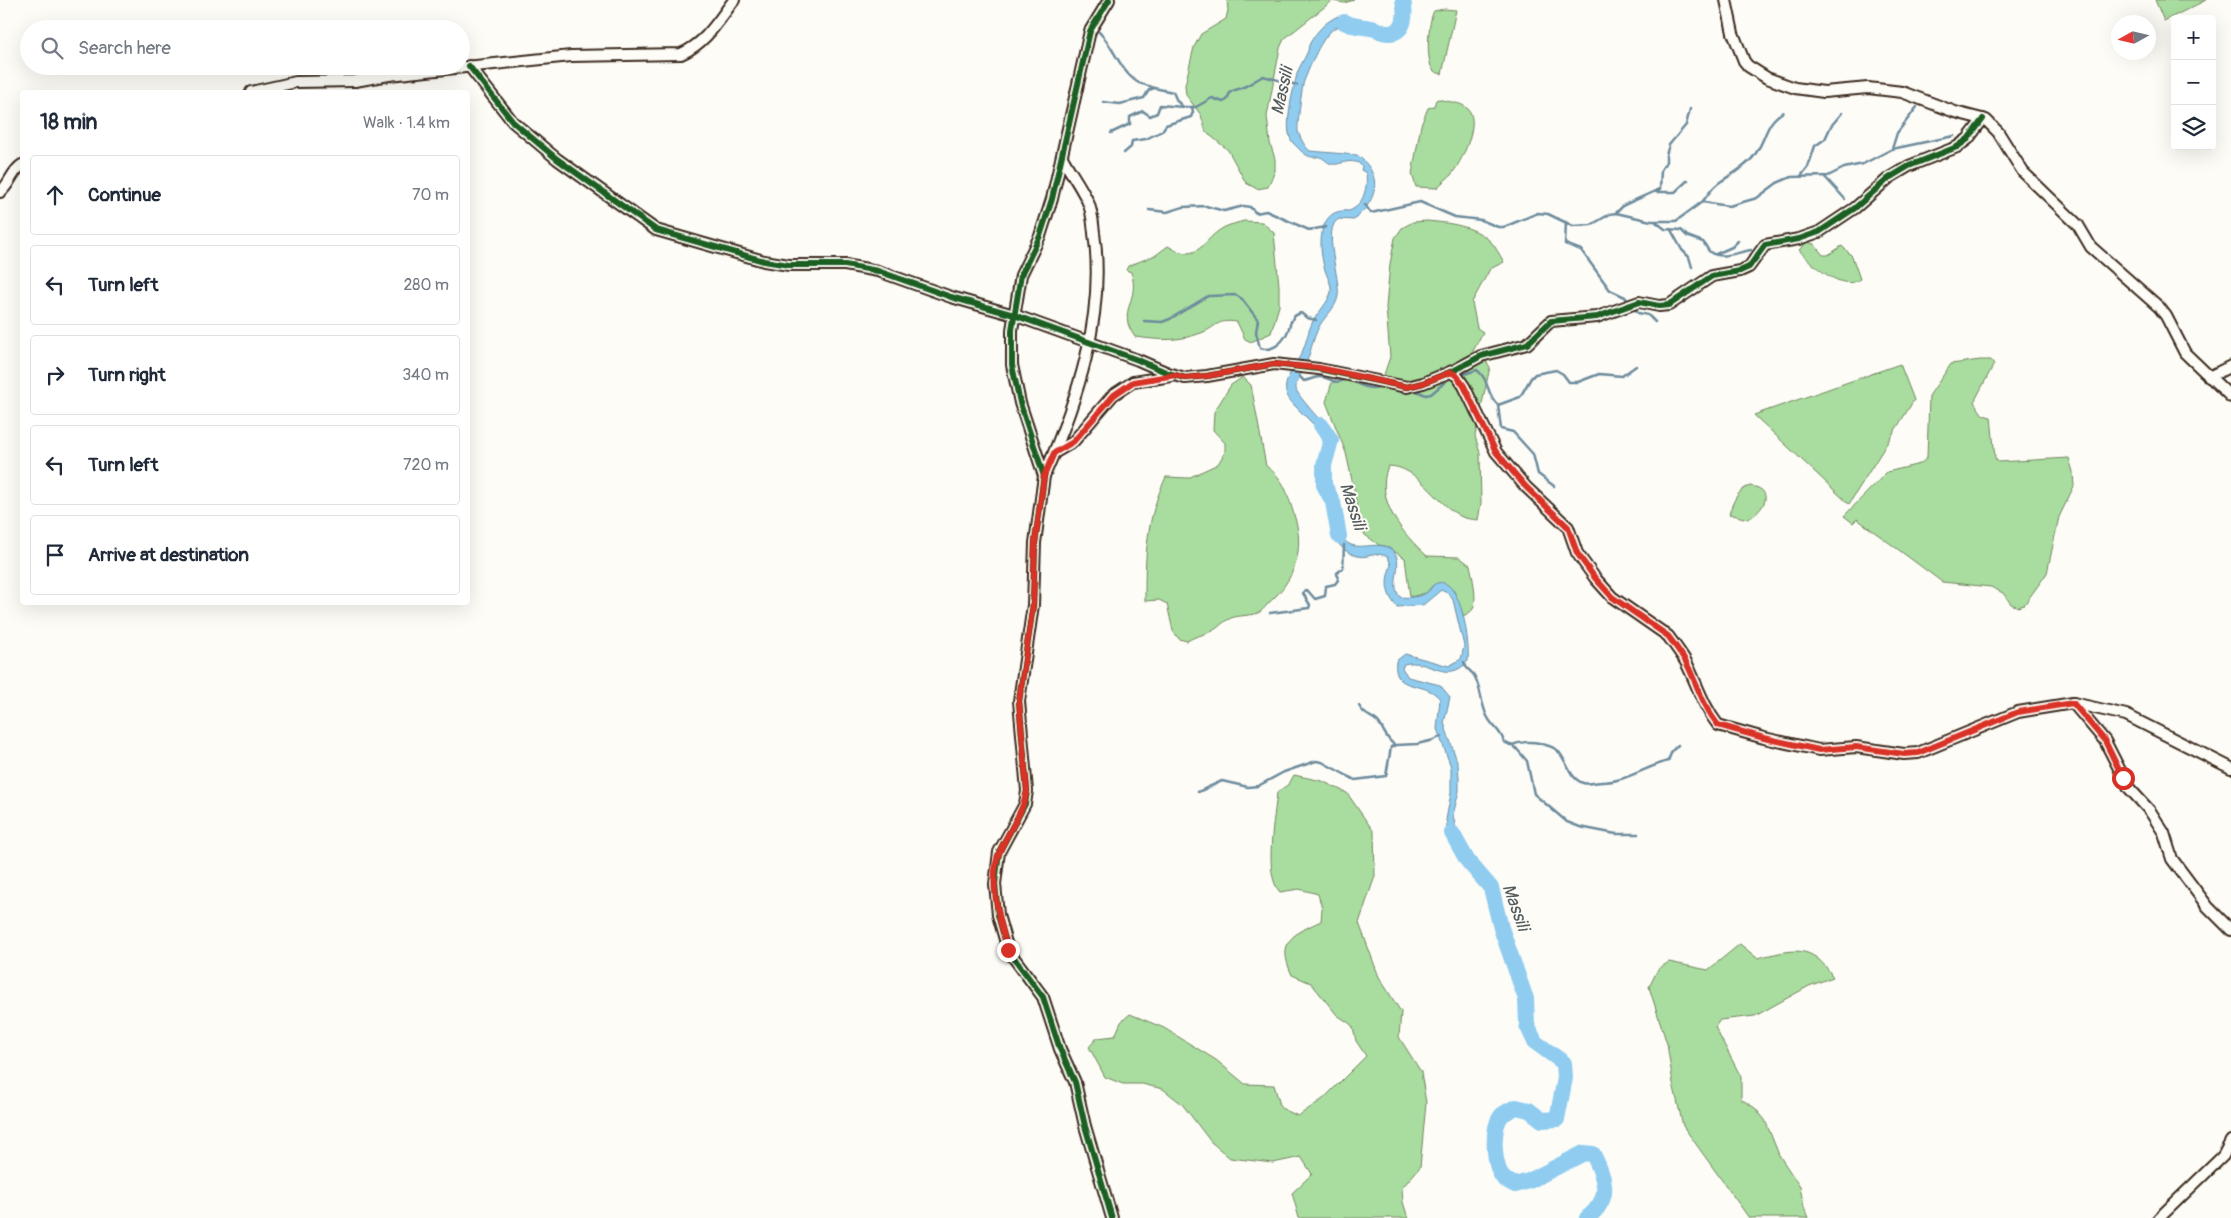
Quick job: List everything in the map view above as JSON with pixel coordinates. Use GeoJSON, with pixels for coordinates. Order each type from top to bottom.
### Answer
{"type":"FeatureCollection","features":[{"type":"Feature","properties":{"kind":"street"},"geometry":{"type":"LineString","coordinates":[[470,66],[571,56],[681,54],[703,41],[734,0]]}},
{"type":"Feature","properties":{"kind":"street"},"geometry":{"type":"LineString","coordinates":[[1044,476],[1020,403],[1012,365],[1014,315],[1021,275],[1040,236],[1052,199],[1090,31],[1109,0]]}},
{"type":"Feature","properties":{"kind":"street"},"geometry":{"type":"LineString","coordinates":[[1726,0],[1734,33],[1744,61],[1748,66],[1767,78],[1795,88],[1824,92],[1868,88],[1902,92],[1955,112],[1983,119],[1998,132],[2023,172],[2078,225],[2091,247],[2101,258],[2159,308],[2166,316],[2185,353],[2231,397]]}},
{"type":"Feature","properties":{"kind":"street"},"geometry":{"type":"LineString","coordinates":[[470,67],[513,122],[557,159],[656,230],[764,261],[789,265],[845,265],[878,271],[951,297],[1014,315],[1185,378],[1274,364],[1319,368],[1407,387],[1451,372],[1481,356],[1527,344],[1551,321],[1597,317],[1639,302],[1659,306],[1669,305],[1712,276],[1740,271],[1749,267],[1764,245],[1799,239],[1820,232],[1855,208],[1889,178],[1909,166],[1957,147],[1968,140],[1983,119]]}},
{"type":"Feature","properties":{"kind":"street"},"geometry":{"type":"LineString","coordinates":[[260,90],[296,82],[355,81],[389,75]]}},
{"type":"Feature","properties":{"kind":"street"},"geometry":{"type":"LineString","coordinates":[[1062,157],[1088,200],[1097,253],[1096,297],[1089,342],[1078,387],[1044,476],[1035,543],[1033,605],[1019,701],[1027,791],[1025,804],[999,852],[995,884],[998,915],[1008,950],[1043,997],[1060,1049],[1075,1082],[1085,1126],[1112,1218]]}},
{"type":"Feature","properties":{"kind":"street"},"geometry":{"type":"LineString","coordinates":[[0,192],[6,188],[15,169],[20,166]]}},
{"type":"Feature","properties":{"kind":"street"},"geometry":{"type":"LineString","coordinates":[[2209,377],[2231,366]]}},
{"type":"Feature","properties":{"kind":"street"},"geometry":{"type":"LineString","coordinates":[[1451,372],[1457,376],[1464,386],[1496,452],[1526,487],[1568,527],[1577,553],[1595,578],[1612,597],[1668,636],[1686,661],[1698,692],[1718,725],[1764,738],[1819,750],[1856,747],[1904,754],[1918,753],[2018,712],[2073,703],[2126,715],[2231,768]]}},
{"type":"Feature","properties":{"kind":"street"},"geometry":{"type":"LineString","coordinates":[[1054,453],[1073,442],[1114,395],[1133,382],[1175,375]]}},
{"type":"Feature","properties":{"kind":"street"},"geometry":{"type":"LineString","coordinates":[[2073,703],[2105,741],[2129,788],[2150,811],[2164,833],[2172,859],[2208,908],[2231,930]]}},
{"type":"Feature","properties":{"kind":"street"},"geometry":{"type":"LineString","coordinates":[[2158,1218],[2223,1156],[2231,1141]]}},
{"type":"Feature","properties":{"kind":"green space"},"geometry":{"type":"Polygon","coordinates":[[[1227,0],[1354,0],[1344,3],[1332,1],[1284,39],[1280,48],[1267,116],[1270,143],[1275,159],[1275,171],[1268,187],[1257,189],[1246,183],[1228,150],[1206,132],[1201,115],[1186,95],[1185,85],[1194,47],[1201,34],[1226,19],[1228,10],[1227,0]]]}},
{"type":"Feature","properties":{"kind":"green space"},"geometry":{"type":"Polygon","coordinates":[[[2155,0],[2206,0],[2176,15],[2171,15],[2171,18],[2164,21],[2155,0]]]}},
{"type":"Feature","properties":{"kind":"green space"},"geometry":{"type":"Polygon","coordinates":[[[1444,9],[1456,10],[1442,74],[1435,72],[1431,67],[1428,42],[1430,23],[1434,11],[1444,9]]]}},
{"type":"Feature","properties":{"kind":"green space"},"geometry":{"type":"Polygon","coordinates":[[[1438,99],[1458,104],[1468,109],[1471,115],[1471,133],[1460,162],[1451,175],[1437,188],[1416,187],[1412,174],[1421,125],[1428,108],[1434,106],[1438,99]]]}},
{"type":"Feature","properties":{"kind":"green space"},"geometry":{"type":"Polygon","coordinates":[[[1244,221],[1262,222],[1274,233],[1279,306],[1271,333],[1251,342],[1245,339],[1237,322],[1230,321],[1220,323],[1207,331],[1184,338],[1135,337],[1129,328],[1127,320],[1133,291],[1131,272],[1126,270],[1128,266],[1156,255],[1168,246],[1187,253],[1194,252],[1225,227],[1244,221]]]}},
{"type":"Feature","properties":{"kind":"green space"},"geometry":{"type":"Polygon","coordinates":[[[1427,221],[1460,226],[1477,232],[1491,242],[1504,262],[1490,269],[1472,302],[1477,328],[1483,332],[1472,353],[1485,360],[1490,367],[1475,436],[1480,453],[1481,503],[1478,520],[1460,516],[1451,510],[1418,478],[1409,472],[1388,466],[1385,479],[1385,492],[1388,504],[1393,516],[1409,538],[1427,556],[1459,557],[1470,565],[1475,599],[1472,610],[1463,616],[1454,591],[1433,585],[1426,593],[1410,597],[1405,558],[1385,546],[1379,545],[1365,535],[1358,524],[1355,494],[1346,453],[1326,402],[1332,382],[1347,379],[1361,386],[1376,388],[1380,386],[1390,357],[1386,307],[1390,264],[1395,238],[1402,228],[1413,222],[1427,221]]]}},
{"type":"Feature","properties":{"kind":"green space"},"geometry":{"type":"Polygon","coordinates":[[[1807,242],[1814,244],[1823,255],[1828,255],[1842,246],[1852,256],[1860,279],[1853,282],[1844,282],[1818,269],[1799,250],[1807,242]]]}},
{"type":"Feature","properties":{"kind":"green space"},"geometry":{"type":"Polygon","coordinates":[[[1991,360],[1994,364],[1974,402],[1983,415],[1991,417],[1995,458],[1998,462],[2069,458],[2073,472],[2074,486],[2059,517],[2047,573],[2024,605],[2018,607],[2011,604],[2003,593],[1991,587],[1942,582],[1857,519],[1853,523],[1844,516],[1887,472],[1920,464],[1927,458],[1929,396],[1951,364],[1991,360]]]}},
{"type":"Feature","properties":{"kind":"green space"},"geometry":{"type":"Polygon","coordinates":[[[1900,364],[1914,400],[1849,504],[1754,415],[1900,364]]]}},
{"type":"Feature","properties":{"kind":"green space"},"geometry":{"type":"Polygon","coordinates":[[[1243,377],[1251,385],[1266,466],[1273,471],[1282,483],[1295,518],[1299,540],[1296,561],[1293,571],[1282,589],[1260,612],[1231,618],[1214,630],[1187,641],[1179,639],[1173,631],[1167,604],[1159,600],[1145,601],[1146,553],[1154,508],[1166,477],[1188,478],[1218,464],[1225,452],[1225,443],[1213,430],[1214,412],[1231,385],[1243,377]]]}},
{"type":"Feature","properties":{"kind":"green space"},"geometry":{"type":"Polygon","coordinates":[[[1750,486],[1763,491],[1765,501],[1763,506],[1748,519],[1729,514],[1739,493],[1750,486]]]}},
{"type":"Feature","properties":{"kind":"green space"},"geometry":{"type":"Polygon","coordinates":[[[1294,775],[1322,781],[1347,793],[1374,832],[1375,876],[1359,923],[1379,977],[1401,1012],[1399,1037],[1421,1072],[1426,1103],[1420,1167],[1402,1188],[1403,1202],[1408,1218],[1299,1218],[1292,1193],[1312,1174],[1301,1157],[1273,1163],[1230,1158],[1211,1142],[1182,1104],[1163,1089],[1142,1084],[1123,1084],[1105,1077],[1089,1047],[1097,1038],[1115,1036],[1121,1022],[1130,1014],[1164,1028],[1216,1060],[1245,1084],[1274,1085],[1281,1108],[1298,1116],[1323,1099],[1366,1056],[1356,1041],[1353,1027],[1337,1015],[1311,983],[1292,975],[1288,963],[1286,954],[1290,940],[1302,930],[1321,921],[1322,908],[1318,894],[1299,889],[1280,892],[1275,884],[1272,873],[1271,845],[1277,792],[1289,784],[1294,775]]]}},
{"type":"Feature","properties":{"kind":"green space"},"geometry":{"type":"Polygon","coordinates":[[[1740,944],[1757,958],[1791,951],[1809,953],[1825,966],[1833,977],[1809,986],[1755,1016],[1720,1020],[1715,1027],[1741,1077],[1741,1099],[1755,1108],[1765,1120],[1779,1155],[1800,1187],[1808,1218],[1749,1218],[1683,1126],[1673,1083],[1667,1044],[1649,987],[1658,969],[1669,962],[1708,970],[1740,944]]]}},
{"type":"Feature","properties":{"kind":"water"},"geometry":{"type":"Polygon","coordinates":[[[1399,0],[1407,0],[1410,13],[1407,26],[1394,35],[1383,36],[1372,32],[1372,28],[1388,30],[1397,27],[1401,12],[1399,0]]]}},
{"type":"Feature","properties":{"kind":"water"},"geometry":{"type":"Polygon","coordinates":[[[1338,16],[1364,24],[1364,30],[1357,31],[1342,26],[1335,28],[1325,38],[1316,52],[1304,81],[1298,131],[1310,151],[1357,155],[1371,170],[1375,183],[1373,196],[1357,218],[1353,220],[1339,219],[1334,224],[1332,243],[1338,296],[1333,308],[1317,330],[1296,387],[1298,393],[1334,437],[1332,443],[1327,443],[1318,429],[1288,397],[1286,387],[1289,376],[1303,350],[1313,321],[1326,303],[1331,292],[1321,251],[1322,231],[1325,222],[1338,211],[1349,211],[1358,205],[1364,196],[1366,173],[1361,170],[1362,167],[1359,163],[1350,161],[1332,164],[1320,157],[1310,157],[1305,154],[1290,138],[1288,120],[1297,74],[1308,52],[1309,44],[1322,27],[1338,16]]]}},
{"type":"Feature","properties":{"kind":"water"},"geometry":{"type":"Polygon","coordinates":[[[1331,513],[1333,513],[1337,520],[1341,535],[1350,545],[1383,546],[1394,552],[1398,563],[1396,586],[1400,597],[1413,597],[1428,592],[1437,583],[1446,584],[1453,590],[1463,613],[1468,641],[1468,661],[1460,668],[1452,671],[1412,663],[1404,664],[1402,668],[1408,677],[1440,685],[1450,697],[1444,723],[1458,764],[1459,791],[1453,815],[1457,834],[1466,850],[1459,855],[1448,832],[1446,820],[1451,793],[1451,767],[1437,729],[1440,699],[1426,689],[1404,682],[1399,678],[1396,671],[1396,661],[1405,654],[1449,666],[1461,659],[1464,646],[1453,600],[1449,594],[1441,590],[1423,605],[1397,607],[1390,597],[1387,587],[1391,565],[1388,557],[1376,554],[1361,557],[1344,549],[1339,545],[1333,533],[1331,513]]]}},
{"type":"Feature","properties":{"kind":"waterway","name":"Massili"},"geometry":{"type":"LineString","coordinates":[[1344,22],[1385,33],[1393,32],[1398,30],[1403,22],[1403,0]]}},
{"type":"Feature","properties":{"kind":"waterway"},"geometry":{"type":"LineString","coordinates":[[1099,32],[1109,44],[1126,72],[1139,83],[1154,88]]}},
{"type":"Feature","properties":{"kind":"waterway"},"geometry":{"type":"LineString","coordinates":[[1103,102],[1120,104],[1144,98],[1149,90],[1154,88],[1173,92],[1177,101],[1183,107],[1196,107],[1212,98],[1223,102],[1227,100],[1230,92],[1246,86],[1263,76],[1297,85]]}},
{"type":"Feature","properties":{"kind":"waterway"},"geometry":{"type":"LineString","coordinates":[[1111,133],[1130,124],[1130,117],[1143,111],[1150,116],[1157,113],[1160,105],[1183,107]]}},
{"type":"Feature","properties":{"kind":"waterway"},"geometry":{"type":"LineString","coordinates":[[1124,153],[1131,147],[1132,141],[1146,139],[1162,131],[1166,125],[1191,117],[1192,107]]}},
{"type":"Feature","properties":{"kind":"waterway"},"geometry":{"type":"LineString","coordinates":[[1892,149],[1897,133],[1917,107]]}},
{"type":"Feature","properties":{"kind":"waterway"},"geometry":{"type":"LineString","coordinates":[[1616,213],[1624,205],[1660,189],[1661,170],[1666,162],[1669,145],[1686,125],[1690,109]]}},
{"type":"Feature","properties":{"kind":"waterway"},"geometry":{"type":"LineString","coordinates":[[1702,202],[1717,184],[1740,169],[1753,157],[1760,147],[1769,126],[1783,112]]}},
{"type":"Feature","properties":{"kind":"waterway"},"geometry":{"type":"LineString","coordinates":[[1801,176],[1808,167],[1815,146],[1825,139],[1831,126],[1842,113]]}},
{"type":"Feature","properties":{"kind":"waterway"},"geometry":{"type":"LineString","coordinates":[[1365,205],[1371,213],[1420,202],[1455,217],[1481,220],[1498,227],[1504,227],[1538,213],[1548,214],[1573,226],[1591,225],[1610,214],[1616,213],[1651,221],[1676,221],[1702,202],[1729,206],[1757,198],[1777,183],[1791,177],[1828,176],[1844,168],[1863,164],[1892,149],[1954,136]]}},
{"type":"Feature","properties":{"kind":"waterway"},"geometry":{"type":"LineString","coordinates":[[1824,176],[1845,199]]}},
{"type":"Feature","properties":{"kind":"waterway"},"geometry":{"type":"LineString","coordinates":[[1656,192],[1675,192],[1688,180]]}},
{"type":"Feature","properties":{"kind":"waterway"},"geometry":{"type":"LineString","coordinates":[[1149,210],[1167,212],[1183,207],[1206,206],[1224,211],[1244,206],[1250,207],[1256,213],[1266,211],[1309,230],[1326,227]]}},
{"type":"Feature","properties":{"kind":"waterway"},"geometry":{"type":"LineString","coordinates":[[1566,222],[1565,244],[1581,250],[1610,290],[1625,297],[1629,302]]}},
{"type":"Feature","properties":{"kind":"waterway"},"geometry":{"type":"LineString","coordinates":[[1656,222],[1665,229],[1681,230],[1687,236],[1703,242],[1709,251],[1714,254],[1736,254],[1751,250]]}},
{"type":"Feature","properties":{"kind":"waterway"},"geometry":{"type":"LineString","coordinates":[[1671,230],[1682,250],[1689,257],[1692,267]]}},
{"type":"Feature","properties":{"kind":"waterway"},"geometry":{"type":"LineString","coordinates":[[1716,254],[1732,247],[1738,241]]}},
{"type":"Feature","properties":{"kind":"waterway"},"geometry":{"type":"LineString","coordinates":[[1144,321],[1162,322],[1170,319],[1208,296],[1236,295],[1242,299],[1258,320],[1256,332],[1260,348],[1268,349],[1284,338],[1292,319],[1297,315],[1301,313],[1307,318],[1316,320]]}},
{"type":"Feature","properties":{"kind":"waterway"},"geometry":{"type":"LineString","coordinates":[[1632,306],[1638,313],[1648,315],[1655,322]]}},
{"type":"Feature","properties":{"kind":"waterway"},"geometry":{"type":"LineString","coordinates":[[1461,375],[1477,370],[1484,378],[1491,397],[1498,405],[1520,397],[1535,374],[1556,370],[1563,374],[1569,382],[1578,382],[1599,374],[1622,376],[1636,366]]}},
{"type":"Feature","properties":{"kind":"waterway"},"geometry":{"type":"LineString","coordinates":[[1299,376],[1304,381],[1316,377],[1327,378],[1337,382],[1347,379],[1359,385],[1372,388],[1380,386],[1401,392],[1408,391]]}},
{"type":"Feature","properties":{"kind":"waterway"},"geometry":{"type":"LineString","coordinates":[[1414,390],[1426,395],[1431,394],[1451,377]]}},
{"type":"Feature","properties":{"kind":"waterway"},"geometry":{"type":"LineString","coordinates":[[1498,405],[1501,429],[1513,432],[1533,454],[1538,474],[1554,486]]}},
{"type":"Feature","properties":{"kind":"waterway","name":"Massili"},"geometry":{"type":"LineString","coordinates":[[1321,425],[1331,440],[1324,465],[1324,485],[1333,502],[1339,536]]}},
{"type":"Feature","properties":{"kind":"waterway"},"geometry":{"type":"LineString","coordinates":[[1270,613],[1309,608],[1310,605],[1303,593],[1305,590],[1315,599],[1325,596],[1326,586],[1335,584],[1338,580],[1337,573],[1343,568],[1344,545]]}},
{"type":"Feature","properties":{"kind":"waterway"},"geometry":{"type":"LineString","coordinates":[[1464,662],[1479,686],[1489,720],[1501,734],[1504,742],[1516,748],[1527,761],[1534,794],[1567,822],[1580,827],[1616,834],[1638,834]]}},
{"type":"Feature","properties":{"kind":"waterway"},"geometry":{"type":"LineString","coordinates":[[1359,706],[1378,722],[1389,740],[1395,745]]}},
{"type":"Feature","properties":{"kind":"waterway"},"geometry":{"type":"LineString","coordinates":[[1198,792],[1222,781],[1248,787],[1258,786],[1284,772],[1316,761],[1322,762],[1355,780],[1386,776],[1391,747],[1417,744],[1442,736]]}},
{"type":"Feature","properties":{"kind":"waterway"},"geometry":{"type":"LineString","coordinates":[[1512,745],[1533,742],[1557,750],[1574,777],[1578,781],[1588,784],[1619,780],[1668,761],[1672,751],[1678,745]]}},
{"type":"Feature","properties":{"kind":"waterway","name":"Massili"},"geometry":{"type":"LineString","coordinates":[[1452,833],[1467,860],[1491,888],[1501,928],[1526,999],[1527,1025],[1535,1042],[1564,1063],[1565,1078],[1557,1119],[1542,1120],[1529,1110],[1516,1107],[1502,1115],[1498,1121],[1495,1147],[1500,1173],[1504,1179],[1515,1185],[1529,1181],[1584,1153],[1593,1154],[1601,1172],[1604,1188],[1601,1203],[1587,1218]]}},
{"type":"Feature","properties":{"kind":"cycle path"},"geometry":{"type":"LineString","coordinates":[[1109,0],[1090,31],[1052,199],[1040,236],[1021,275],[1012,330],[1012,365],[1020,403],[1044,476],[1035,543],[1033,605],[1019,701],[1027,791],[1025,804],[999,852],[995,884],[998,915],[1008,950],[1043,997],[1060,1049],[1075,1082],[1085,1126],[1112,1218]]}},
{"type":"Feature","properties":{"kind":"cycle path"},"geometry":{"type":"LineString","coordinates":[[470,67],[513,122],[557,159],[656,230],[764,261],[789,265],[845,265],[878,271],[951,297],[1014,315],[1185,378],[1274,364],[1319,369],[1407,387],[1423,383],[1455,370],[1481,356],[1527,344],[1551,321],[1597,317],[1639,302],[1659,306],[1669,305],[1712,276],[1740,271],[1749,267],[1765,245],[1799,239],[1819,232],[1855,208],[1889,178],[1909,166],[1957,147],[1968,139],[1983,119]]}},
{"type":"Feature","properties":{"kind":"route"},"geometry":{"type":"LineString","coordinates":[[1008,950],[998,915],[995,884],[999,852],[1025,804],[1027,791],[1019,701],[1033,605],[1035,543],[1044,476],[1054,453],[1073,442],[1114,395],[1133,382],[1175,375],[1185,378],[1207,376],[1274,364],[1319,368],[1407,387],[1451,372],[1457,376],[1464,386],[1496,452],[1526,487],[1568,527],[1577,553],[1595,578],[1612,597],[1668,636],[1686,661],[1698,692],[1711,717],[1718,725],[1764,738],[1819,750],[1856,747],[1904,754],[1918,753],[1934,748],[1956,736],[2018,712],[2056,704],[2073,703],[2105,741],[2123,778]]}}]}
